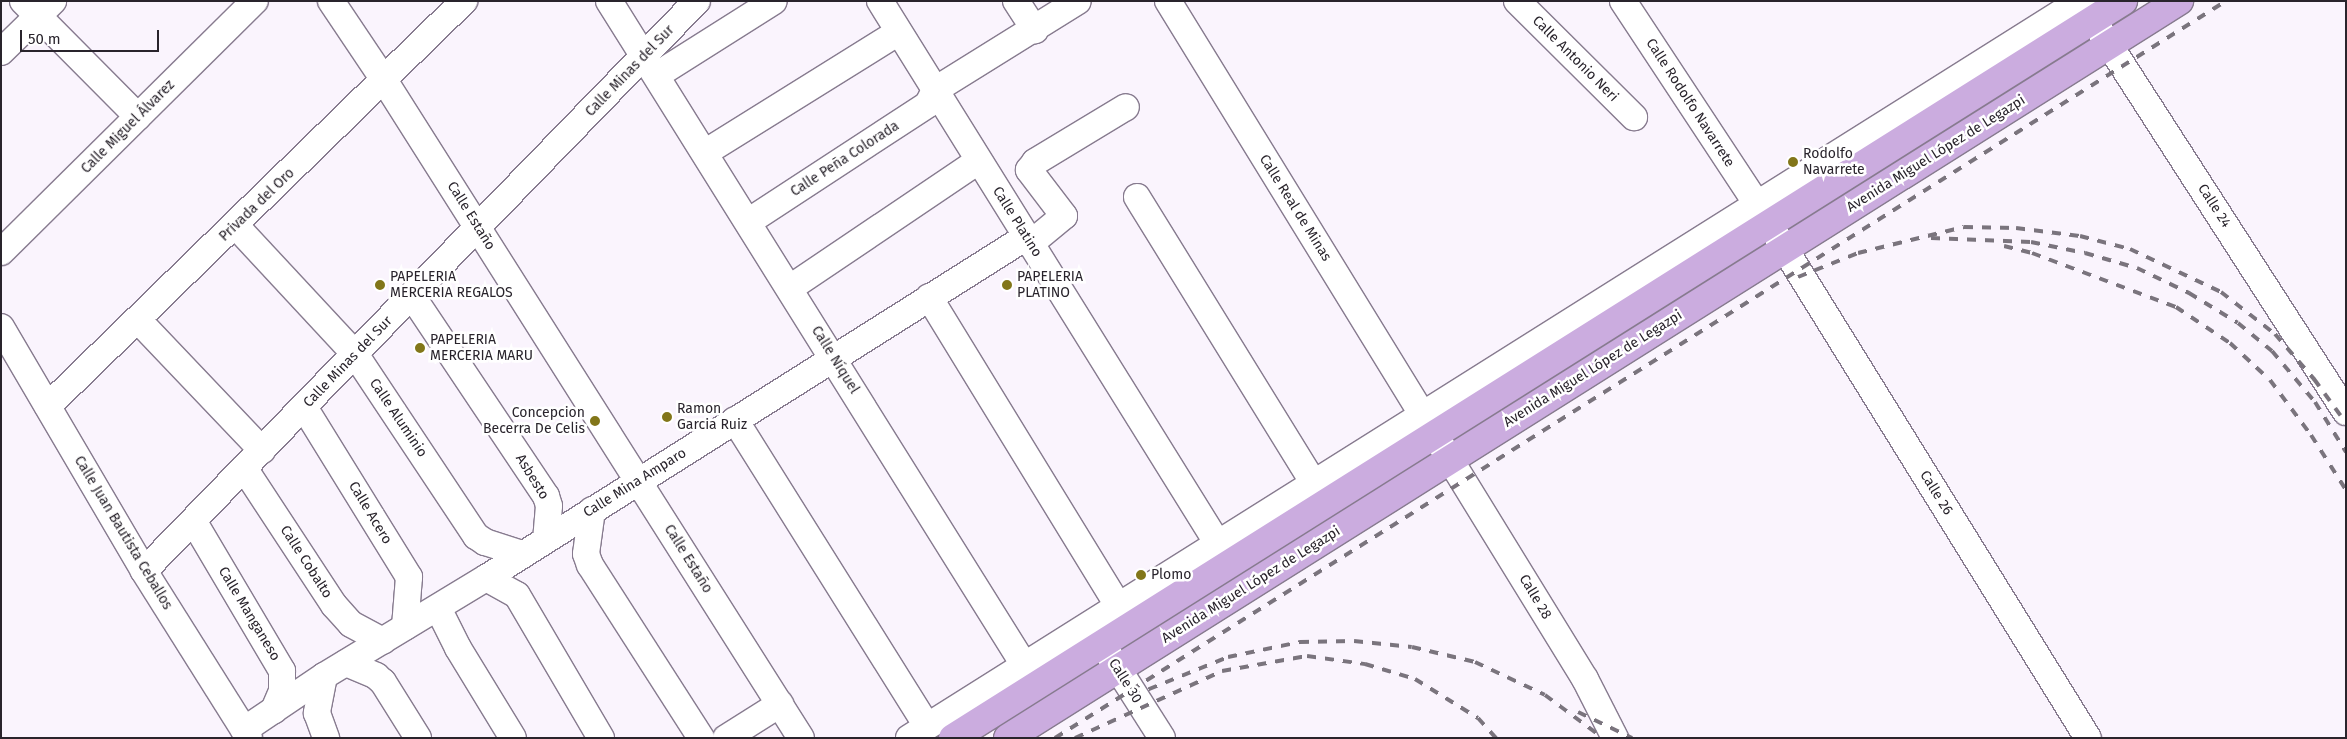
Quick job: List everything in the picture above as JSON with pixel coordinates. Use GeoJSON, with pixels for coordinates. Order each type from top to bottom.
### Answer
{"type":"FeatureCollection","features":[{"type":"Feature","properties":{"kind":"main road","name":"Avenida Miguel López de Legazpi"},"geometry":{"type":"LineString","coordinates":[[954,738],[1096,634],[1763,214],[2085,7],[2123,1]]}},
{"type":"Feature","properties":{"kind":"main road","name":"Avenida Miguel López de Legazpi"},"geometry":{"type":"LineString","coordinates":[[1008,738],[2179,1]]}},
{"type":"Feature","properties":{"kind":"street","name":"Calle Miguel Álvarez"},"geometry":{"type":"LineString","coordinates":[[1,252],[255,1]]}},
{"type":"Feature","properties":{"kind":"street","name":"Calle Estaño"},"geometry":{"type":"LineString","coordinates":[[331,1],[478,227],[801,738]]}},
{"type":"Feature","properties":{"kind":"street","name":"Privada del Oro"},"geometry":{"type":"LineString","coordinates":[[48,406],[236,226],[464,1]]}},
{"type":"Feature","properties":{"kind":"street","name":"Calle Níquel"},"geometry":{"type":"LineString","coordinates":[[608,1],[706,152],[1024,665]]}},
{"type":"Feature","properties":{"kind":"street","name":"Calle Minas del Sur"},"geometry":{"type":"LineString","coordinates":[[144,571],[194,522],[478,227],[651,66],[697,1]]}},
{"type":"Feature","properties":{"kind":"street"},"geometry":{"type":"LineString","coordinates":[[651,66],[774,1]]}},
{"type":"Feature","properties":{"kind":"street","name":"Calle Platino"},"geometry":{"type":"LineString","coordinates":[[880,1],[1218,544]]}},
{"type":"Feature","properties":{"kind":"street"},"geometry":{"type":"LineString","coordinates":[[1016,1],[1035,30]]}},
{"type":"Feature","properties":{"kind":"street"},"geometry":{"type":"LineString","coordinates":[[935,90],[1035,30],[1078,1]]}},
{"type":"Feature","properties":{"kind":"street","name":"Calle Real de Minas"},"geometry":{"type":"LineString","coordinates":[[1168,1],[1450,459]]}},
{"type":"Feature","properties":{"kind":"street","name":"Calle Antonio Neri"},"geometry":{"type":"LineString","coordinates":[[1516,1],[1634,117]]}},
{"type":"Feature","properties":{"kind":"street","name":"Calle Rodolfo Navarrete"},"geometry":{"type":"LineString","coordinates":[[1623,1],[1784,249]]}},
{"type":"Feature","properties":{"kind":"street"},"geometry":{"type":"LineString","coordinates":[[1,52],[38,6],[138,117]]}},
{"type":"Feature","properties":{"kind":"street","name":"Calle 24"},"geometry":{"type":"LineString","coordinates":[[2085,7],[2346,412]]}},
{"type":"Feature","properties":{"kind":"street"},"geometry":{"type":"LineString","coordinates":[[706,152],[899,32]]}},
{"type":"Feature","properties":{"kind":"street","name":"Calle Peña Colorada"},"geometry":{"type":"LineString","coordinates":[[748,222],[928,104],[935,90]]}},
{"type":"Feature","properties":{"kind":"street","name":"Calle Mina Amparo"},"geometry":{"type":"LineString","coordinates":[[247,734],[274,710],[335,670],[486,578],[929,297],[1028,240],[1064,216],[1029,170],[1035,162],[1126,106]]}},
{"type":"Feature","properties":{"kind":"street"},"geometry":{"type":"LineString","coordinates":[[790,288],[978,160]]}},
{"type":"Feature","properties":{"kind":"street"},"geometry":{"type":"LineString","coordinates":[[1137,197],[1314,484]]}},
{"type":"Feature","properties":{"kind":"street","name":"Calle Aluminio"},"geometry":{"type":"LineString","coordinates":[[236,226],[355,354],[476,536],[485,542],[523,554]]}},
{"type":"Feature","properties":{"kind":"street","name":"Calle 26"},"geometry":{"type":"LineString","coordinates":[[1784,249],[2088,738]]}},
{"type":"Feature","properties":{"kind":"street","name":"Asbesto"},"geometry":{"type":"LineString","coordinates":[[412,296],[546,496],[549,506],[546,540]]}},
{"type":"Feature","properties":{"kind":"street"},"geometry":{"type":"LineString","coordinates":[[929,297],[1118,606]]}},
{"type":"Feature","properties":{"kind":"street","name":"Calle Cobalto"},"geometry":{"type":"LineString","coordinates":[[138,320],[253,459],[334,605],[350,624],[394,634]]}},
{"type":"Feature","properties":{"kind":"street","name":"Calle Juan Bautista Ceballos"},"geometry":{"type":"LineString","coordinates":[[1,327],[144,571],[247,734]]}},
{"type":"Feature","properties":{"kind":"street","name":"Calle Acero"},"geometry":{"type":"LineString","coordinates":[[304,406],[409,577],[394,634]]}},
{"type":"Feature","properties":{"kind":"street"},"geometry":{"type":"LineString","coordinates":[[735,420],[918,732]]}},
{"type":"Feature","properties":{"kind":"street","name":"Avenida Miguel López de Legazpi"},"geometry":{"type":"LineString","coordinates":[[918,732],[1024,665],[1096,634],[1118,606],[1314,484],[1429,424]]}},
{"type":"Feature","properties":{"kind":"street","name":"Calle 28"},"geometry":{"type":"LineString","coordinates":[[1450,459],[1585,679],[1615,738]]}},
{"type":"Feature","properties":{"kind":"street"},"geometry":{"type":"LineString","coordinates":[[592,510],[586,554],[590,565],[701,738]]}},
{"type":"Feature","properties":{"kind":"street","name":"Calle Manganeso"},"geometry":{"type":"LineString","coordinates":[[194,522],[282,671],[282,691],[274,710]]}},
{"type":"Feature","properties":{"kind":"street"},"geometry":{"type":"LineString","coordinates":[[486,578],[517,595],[601,738]]}},
{"type":"Feature","properties":{"kind":"street"},"geometry":{"type":"LineString","coordinates":[[438,608],[458,648],[513,738]]}},
{"type":"Feature","properties":{"kind":"street","name":"Calle 30"},"geometry":{"type":"LineString","coordinates":[[1096,634],[1162,738]]}},
{"type":"Feature","properties":{"kind":"street"},"geometry":{"type":"LineString","coordinates":[[326,738],[317,713],[335,670],[367,671],[383,682],[418,738]]}},
{"type":"Feature","properties":{"kind":"street"},"geometry":{"type":"LineString","coordinates":[[726,738],[780,704]]}},
{"type":"Feature","properties":{"kind":"railway"},"geometry":{"type":"LineString","coordinates":[[1055,738],[2226,1]]}},
{"type":"Feature","properties":{"kind":"railway"},"geometry":{"type":"LineString","coordinates":[[1798,277],[1858,253],[1964,227],[2016,228],[2080,236],[2130,249],[2221,292],[2275,334],[2314,379],[2346,423]]}},
{"type":"Feature","properties":{"kind":"railway"},"geometry":{"type":"LineString","coordinates":[[1931,238],[2031,242],[2085,253],[2137,268],[2189,293],[2238,323],[2272,351],[2315,402],[2346,452]]}},
{"type":"Feature","properties":{"kind":"railway"},"geometry":{"type":"LineString","coordinates":[[2004,246],[2032,253],[2176,307],[2230,343],[2270,380],[2311,435],[2346,490]]}},
{"type":"Feature","properties":{"kind":"railway"},"geometry":{"type":"LineString","coordinates":[[1132,696],[1228,657],[1300,642],[1354,641],[1412,647],[1475,662],[1545,695],[1603,738]]}},
{"type":"Feature","properties":{"kind":"railway"},"geometry":{"type":"LineString","coordinates":[[1075,738],[1222,671],[1307,656],[1365,664],[1415,679],[1478,718],[1496,738]]}},
{"type":"Feature","properties":{"kind":"railway"},"geometry":{"type":"LineString","coordinates":[[1578,712],[1632,738]]}},
{"type":"Feature","properties":{"kind":"place","name":"Rodolfo Navarrete"},"geometry":{"type":"Point","coordinates":[1793,162]}},
{"type":"Feature","properties":{"kind":"place","name":"PAPELERIA MERCERIA REGALOS"},"geometry":{"type":"Point","coordinates":[380,285]}},
{"type":"Feature","properties":{"kind":"place","name":"PAPELERIA PLATINO"},"geometry":{"type":"Point","coordinates":[1007,285]}},
{"type":"Feature","properties":{"kind":"place","name":"PAPELERIA MERCERIA MARU"},"geometry":{"type":"Point","coordinates":[420,348]}},
{"type":"Feature","properties":{"kind":"place","name":"Ramon Garcia Ruiz"},"geometry":{"type":"Point","coordinates":[667,417]}},
{"type":"Feature","properties":{"kind":"place","name":"Concepcion Becerra De Celis"},"geometry":{"type":"Point","coordinates":[595,421]}},
{"type":"Feature","properties":{"kind":"place","name":"Plomo"},"geometry":{"type":"Point","coordinates":[1141,575]}}]}
